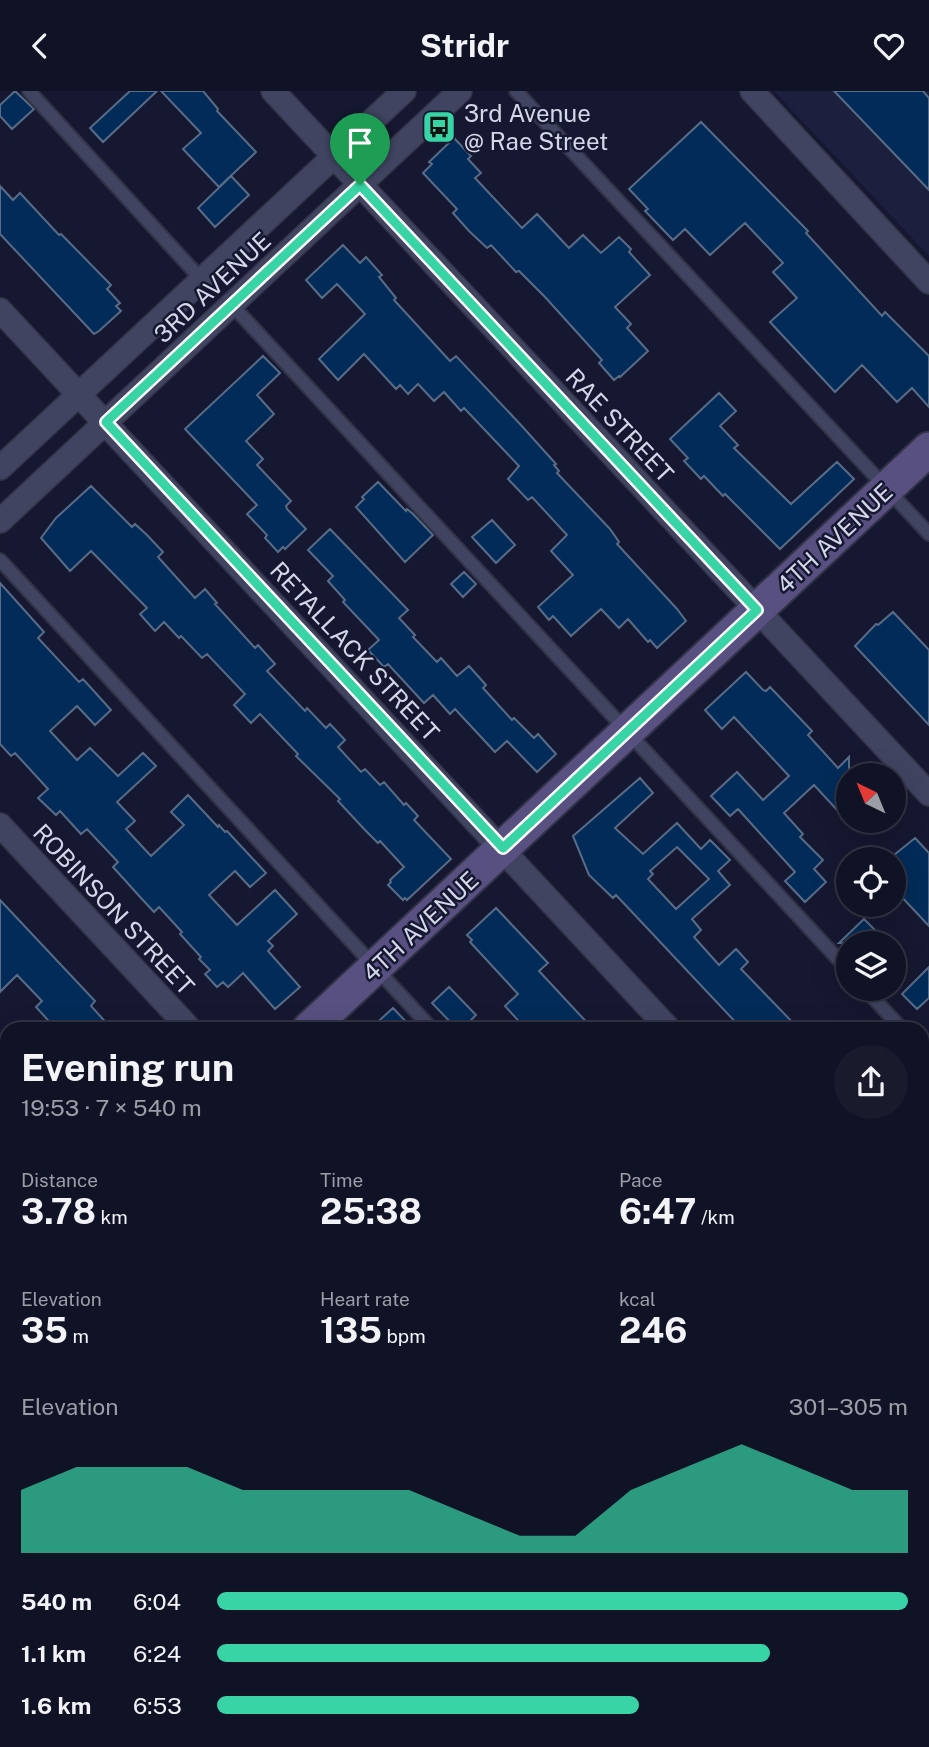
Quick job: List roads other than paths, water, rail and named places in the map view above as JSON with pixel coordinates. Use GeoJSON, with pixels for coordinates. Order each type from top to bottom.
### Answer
{"type":"FeatureCollection","features":[{"type":"Feature","properties":{"kind":"street","name":"RAE STREET"},"geometry":{"type":"LineString","coordinates":[[273,91],[929,795]]}},
{"type":"Feature","properties":{"kind":"street","name":"3RD AVENUE"},"geometry":{"type":"LineString","coordinates":[[0,468],[404,91]]}},
{"type":"Feature","properties":{"kind":"street","name":"3RD AVENUE"},"geometry":{"type":"LineString","coordinates":[[0,521],[460,91]]}},
{"type":"Feature","properties":{"kind":"street"},"geometry":{"type":"LineString","coordinates":[[752,91],[929,282]]}},
{"type":"Feature","properties":{"kind":"street","name":"RETALLACK STREET"},"geometry":{"type":"LineString","coordinates":[[0,310],[663,1022]]}},
{"type":"Feature","properties":{"kind":"street","name":"4TH AVENUE"},"geometry":{"type":"LineString","coordinates":[[317,1022],[929,449]]}},
{"type":"Feature","properties":{"kind":"street","name":"ROBINSON STREET"},"geometry":{"type":"LineString","coordinates":[[0,825],[183,1022]]}},
{"type":"Feature","properties":{"kind":"lane"},"geometry":{"type":"LineString","coordinates":[[29,91],[202,280]]}},
{"type":"Feature","properties":{"kind":"lane"},"geometry":{"type":"LineString","coordinates":[[516,91],[929,534]]}},
{"type":"Feature","properties":{"kind":"lane"},"geometry":{"type":"LineString","coordinates":[[232,305],[836,957]]}},
{"type":"Feature","properties":{"kind":"lane"},"geometry":{"type":"LineString","coordinates":[[0,560],[426,1022]]}},
{"type":"Feature","properties":{"kind":"lane"},"geometry":{"type":"LineString","coordinates":[[876,1001],[896,1022]]}},
{"type":"Feature","properties":{"kind":"place","name":"3rd Avenue @ Rae Street"},"geometry":{"type":"Point","coordinates":[439,127]}}]}
